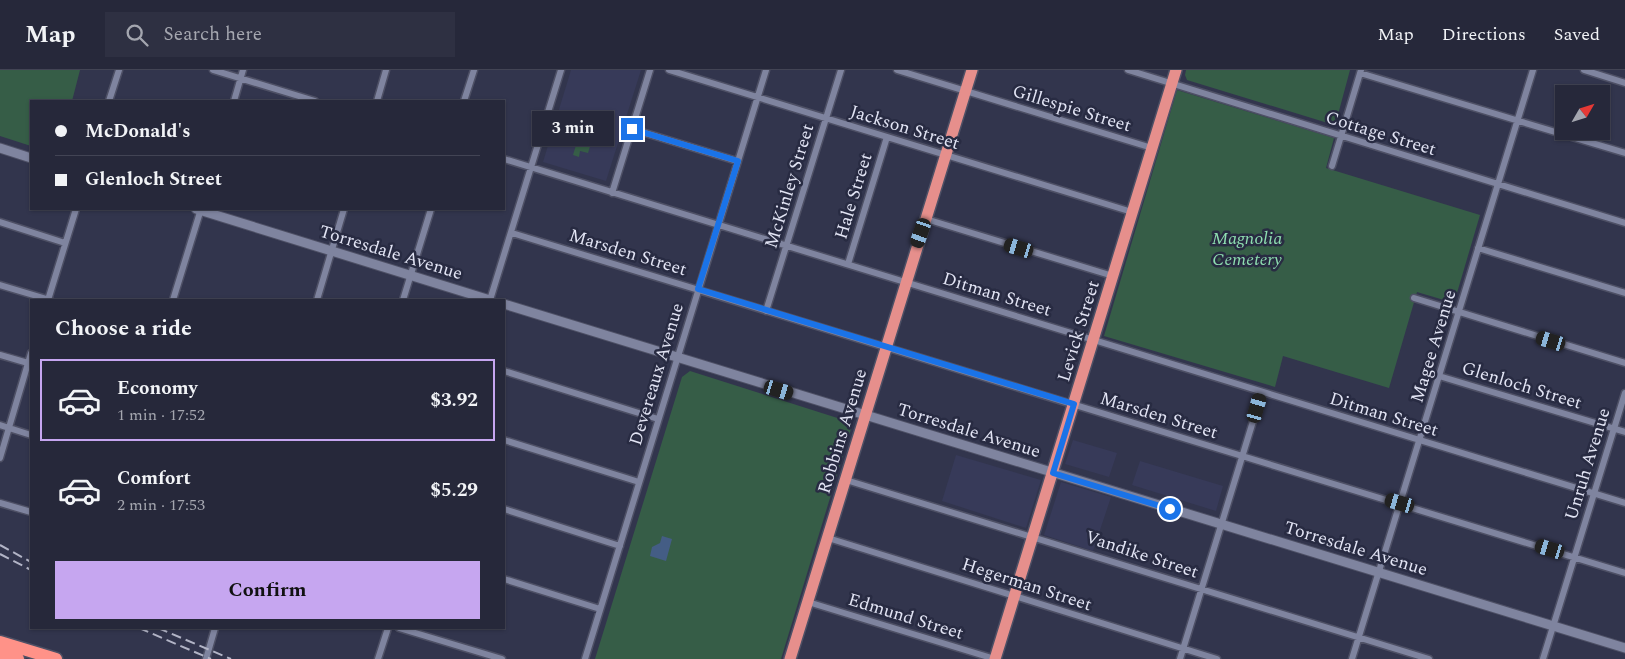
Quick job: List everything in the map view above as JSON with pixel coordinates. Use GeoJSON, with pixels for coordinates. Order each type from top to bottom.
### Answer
{"type":"FeatureCollection","features":[{"type":"Feature","properties":{"kind":"highway","name":"Robbins Avenue"},"geometry":{"type":"LineString","coordinates":[[790,659],[926,219],[944,154],[972,70]]}},
{"type":"Feature","properties":{"kind":"highway","name":"Levick Street"},"geometry":{"type":"LineString","coordinates":[[995,659],[1176,70]]}},
{"type":"Feature","properties":{"kind":"highway"},"geometry":{"type":"LineString","coordinates":[[0,642],[56,659]]}},
{"type":"Feature","properties":{"kind":"highway"},"geometry":{"type":"LineString","coordinates":[[0,654],[18,659]]}},
{"type":"Feature","properties":{"kind":"street"},"geometry":{"type":"LineString","coordinates":[[110,100],[119,70]]}},
{"type":"Feature","properties":{"kind":"street"},"geometry":{"type":"LineString","coordinates":[[213,70],[312,100]]}},
{"type":"Feature","properties":{"kind":"street"},"geometry":{"type":"LineString","coordinates":[[234,100],[243,70]]}},
{"type":"Feature","properties":{"kind":"street"},"geometry":{"type":"LineString","coordinates":[[377,100],[386,70]]}},
{"type":"Feature","properties":{"kind":"street"},"geometry":{"type":"LineString","coordinates":[[464,100],[474,70]]}},
{"type":"Feature","properties":{"kind":"street"},"geometry":{"type":"LineString","coordinates":[[490,299],[561,70]]}},
{"type":"Feature","properties":{"kind":"street"},"geometry":{"type":"LineString","coordinates":[[612,192],[650,70]]}},
{"type":"Feature","properties":{"kind":"street","name":"Jackson Street"},"geometry":{"type":"LineString","coordinates":[[669,70],[1132,212]]}},
{"type":"Feature","properties":{"kind":"street","name":"Devereaux Avenue"},"geometry":{"type":"LineString","coordinates":[[585,659],[766,70]]}},
{"type":"Feature","properties":{"kind":"street","name":"McKinley Street"},"geometry":{"type":"LineString","coordinates":[[766,311],[841,70]]}},
{"type":"Feature","properties":{"kind":"street","name":"Gillespie Street"},"geometry":{"type":"LineString","coordinates":[[897,70],[1152,148]]}},
{"type":"Feature","properties":{"kind":"street","name":"Cottage Street"},"geometry":{"type":"LineString","coordinates":[[1128,70],[1625,223]]}},
{"type":"Feature","properties":{"kind":"street","name":"Magee Avenue"},"geometry":{"type":"LineString","coordinates":[[1352,659],[1533,70]]}},
{"type":"Feature","properties":{"kind":"street"},"geometry":{"type":"LineString","coordinates":[[1584,70],[1625,83]]}},
{"type":"Feature","properties":{"kind":"street"},"geometry":{"type":"LineString","coordinates":[[1332,166],[1361,72],[1625,153]]}},
{"type":"Feature","properties":{"kind":"street"},"geometry":{"type":"LineString","coordinates":[[632,129],[738,161]]}},
{"type":"Feature","properties":{"kind":"street","name":"Hale Street"},"geometry":{"type":"LineString","coordinates":[[848,264],[887,137]]}},
{"type":"Feature","properties":{"kind":"street"},"geometry":{"type":"LineString","coordinates":[[0,148],[30,158]]}},
{"type":"Feature","properties":{"kind":"street","name":"Ditman Street"},"geometry":{"type":"LineString","coordinates":[[505,159],[1625,503]]}},
{"type":"Feature","properties":{"kind":"street"},"geometry":{"type":"LineString","coordinates":[[49,299],[76,210]]}},
{"type":"Feature","properties":{"kind":"street"},"geometry":{"type":"LineString","coordinates":[[173,299],[199,210]]}},
{"type":"Feature","properties":{"kind":"street","name":"Torresdale Avenue"},"geometry":{"type":"LineString","coordinates":[[202,210],[487,299]]}},
{"type":"Feature","properties":{"kind":"street"},"geometry":{"type":"LineString","coordinates":[[317,299],[344,210]]}},
{"type":"Feature","properties":{"kind":"street"},"geometry":{"type":"LineString","coordinates":[[404,299],[431,210]]}},
{"type":"Feature","properties":{"kind":"street"},"geometry":{"type":"LineString","coordinates":[[926,219],[1113,276]]}},
{"type":"Feature","properties":{"kind":"street"},"geometry":{"type":"LineString","coordinates":[[0,222],[65,243]]}},
{"type":"Feature","properties":{"kind":"street","name":"Marsden Street"},"geometry":{"type":"LineString","coordinates":[[512,232],[1625,573]]}},
{"type":"Feature","properties":{"kind":"street"},"geometry":{"type":"LineString","coordinates":[[1478,248],[1625,293]]}},
{"type":"Feature","properties":{"kind":"street"},"geometry":{"type":"LineString","coordinates":[[0,285],[46,299]]}},
{"type":"Feature","properties":{"kind":"street"},"geometry":{"type":"LineString","coordinates":[[1414,298],[1625,363]]}},
{"type":"Feature","properties":{"kind":"street","name":"Torresdale Avenue"},"geometry":{"type":"LineString","coordinates":[[505,304],[1625,648]]}},
{"type":"Feature","properties":{"kind":"street"},"geometry":{"type":"LineString","coordinates":[[0,355],[28,363]]}},
{"type":"Feature","properties":{"kind":"street"},"geometry":{"type":"LineString","coordinates":[[0,458],[30,356]]}},
{"type":"Feature","properties":{"kind":"street"},"geometry":{"type":"LineString","coordinates":[[505,371],[658,419]]}},
{"type":"Feature","properties":{"kind":"street","name":"Glenloch Street"},"geometry":{"type":"LineString","coordinates":[[1439,376],[1625,432]]}},
{"type":"Feature","properties":{"kind":"street"},"geometry":{"type":"LineString","coordinates":[[1180,659],[1262,392]]}},
{"type":"Feature","properties":{"kind":"street","name":"Unruh Avenue"},"geometry":{"type":"LineString","coordinates":[[1543,659],[1625,393]]}},
{"type":"Feature","properties":{"kind":"street"},"geometry":{"type":"LineString","coordinates":[[0,425],[30,435]]}},
{"type":"Feature","properties":{"kind":"street"},"geometry":{"type":"LineString","coordinates":[[505,440],[639,482]]}},
{"type":"Feature","properties":{"kind":"street","name":"Vandike Street"},"geometry":{"type":"LineString","coordinates":[[846,480],[1430,659]]}},
{"type":"Feature","properties":{"kind":"street"},"geometry":{"type":"LineString","coordinates":[[0,503],[30,512]]}},
{"type":"Feature","properties":{"kind":"street"},"geometry":{"type":"LineString","coordinates":[[505,509],[620,546]]}},
{"type":"Feature","properties":{"kind":"street","name":"Hegerman Street"},"geometry":{"type":"LineString","coordinates":[[828,538],[1217,659]]}},
{"type":"Feature","properties":{"kind":"street"},"geometry":{"type":"LineString","coordinates":[[505,580],[600,609]]}},
{"type":"Feature","properties":{"kind":"street","name":"Edmund Street"},"geometry":{"type":"LineString","coordinates":[[808,602],[995,659]]}},
{"type":"Feature","properties":{"kind":"street"},"geometry":{"type":"LineString","coordinates":[[206,659],[215,629]]}},
{"type":"Feature","properties":{"kind":"street"},"geometry":{"type":"LineString","coordinates":[[378,659],[388,629]]}},
{"type":"Feature","properties":{"kind":"street"},"geometry":{"type":"LineString","coordinates":[[402,629],[502,659]]}},
{"type":"Feature","properties":{"kind":"shaded area"},"geometry":{"type":"Polygon","coordinates":[[[571,70],[641,70],[606,181],[543,162],[571,70]]]}},
{"type":"Feature","properties":{"kind":"shaded area"},"geometry":{"type":"Polygon","coordinates":[[[1073,440],[1117,453],[1109,477],[1065,464],[1073,440]]]}},
{"type":"Feature","properties":{"kind":"shaded area"},"geometry":{"type":"Polygon","coordinates":[[[956,455],[1041,480],[1026,528],[942,501],[956,455]]]}},
{"type":"Feature","properties":{"kind":"shaded area"},"geometry":{"type":"Polygon","coordinates":[[[1140,461],[1223,486],[1216,511],[1132,485],[1140,461]]]}},
{"type":"Feature","properties":{"kind":"shaded area"},"geometry":{"type":"Polygon","coordinates":[[[1061,482],[1111,497],[1093,551],[1044,535],[1061,482]]]}},
{"type":"Feature","properties":{"kind":"shaded area"},"geometry":{"type":"Polygon","coordinates":[[[662,536],[672,539],[666,561],[650,556],[652,547],[660,543],[662,536]]]}},
{"type":"Feature","properties":{"kind":"green space"},"geometry":{"type":"Polygon","coordinates":[[[0,70],[80,70],[72,100],[30,100],[30,146],[0,136],[0,70]]]}},
{"type":"Feature","properties":{"kind":"green space"},"geometry":{"type":"Polygon","coordinates":[[[1186,70],[1350,70],[1336,122],[1331,124],[1187,80],[1186,70]]]}},
{"type":"Feature","properties":{"kind":"green space","name":"Magnolia Cemetery"},"geometry":{"type":"Polygon","coordinates":[[[1177,90],[1334,138],[1326,168],[1480,215],[1454,303],[1417,292],[1389,388],[1283,356],[1275,387],[1104,336],[1177,90]]]}},
{"type":"Feature","properties":{"kind":"green space"},"geometry":{"type":"Polygon","coordinates":[[[579,135],[592,140],[588,153],[580,151],[579,157],[573,155],[579,135]]]}},
{"type":"Feature","properties":{"kind":"green space"},"geometry":{"type":"Polygon","coordinates":[[[690,371],[850,422],[851,429],[781,659],[595,659],[682,377],[690,371]]]}},
{"type":"Feature","properties":{"kind":"railway"},"geometry":{"type":"LineString","coordinates":[[0,545],[30,561]]}},
{"type":"Feature","properties":{"kind":"railway"},"geometry":{"type":"LineString","coordinates":[[0,554],[30,569]]}},
{"type":"Feature","properties":{"kind":"railway"},"geometry":{"type":"LineString","coordinates":[[141,629],[211,659]]}},
{"type":"Feature","properties":{"kind":"railway"},"geometry":{"type":"LineString","coordinates":[[160,629],[231,659]]}},
{"type":"Feature","properties":{"kind":"route"},"geometry":{"type":"LineString","coordinates":[[632,129],[738,161],[698,289],[1074,404],[1053,473],[1170,509]]}}]}
